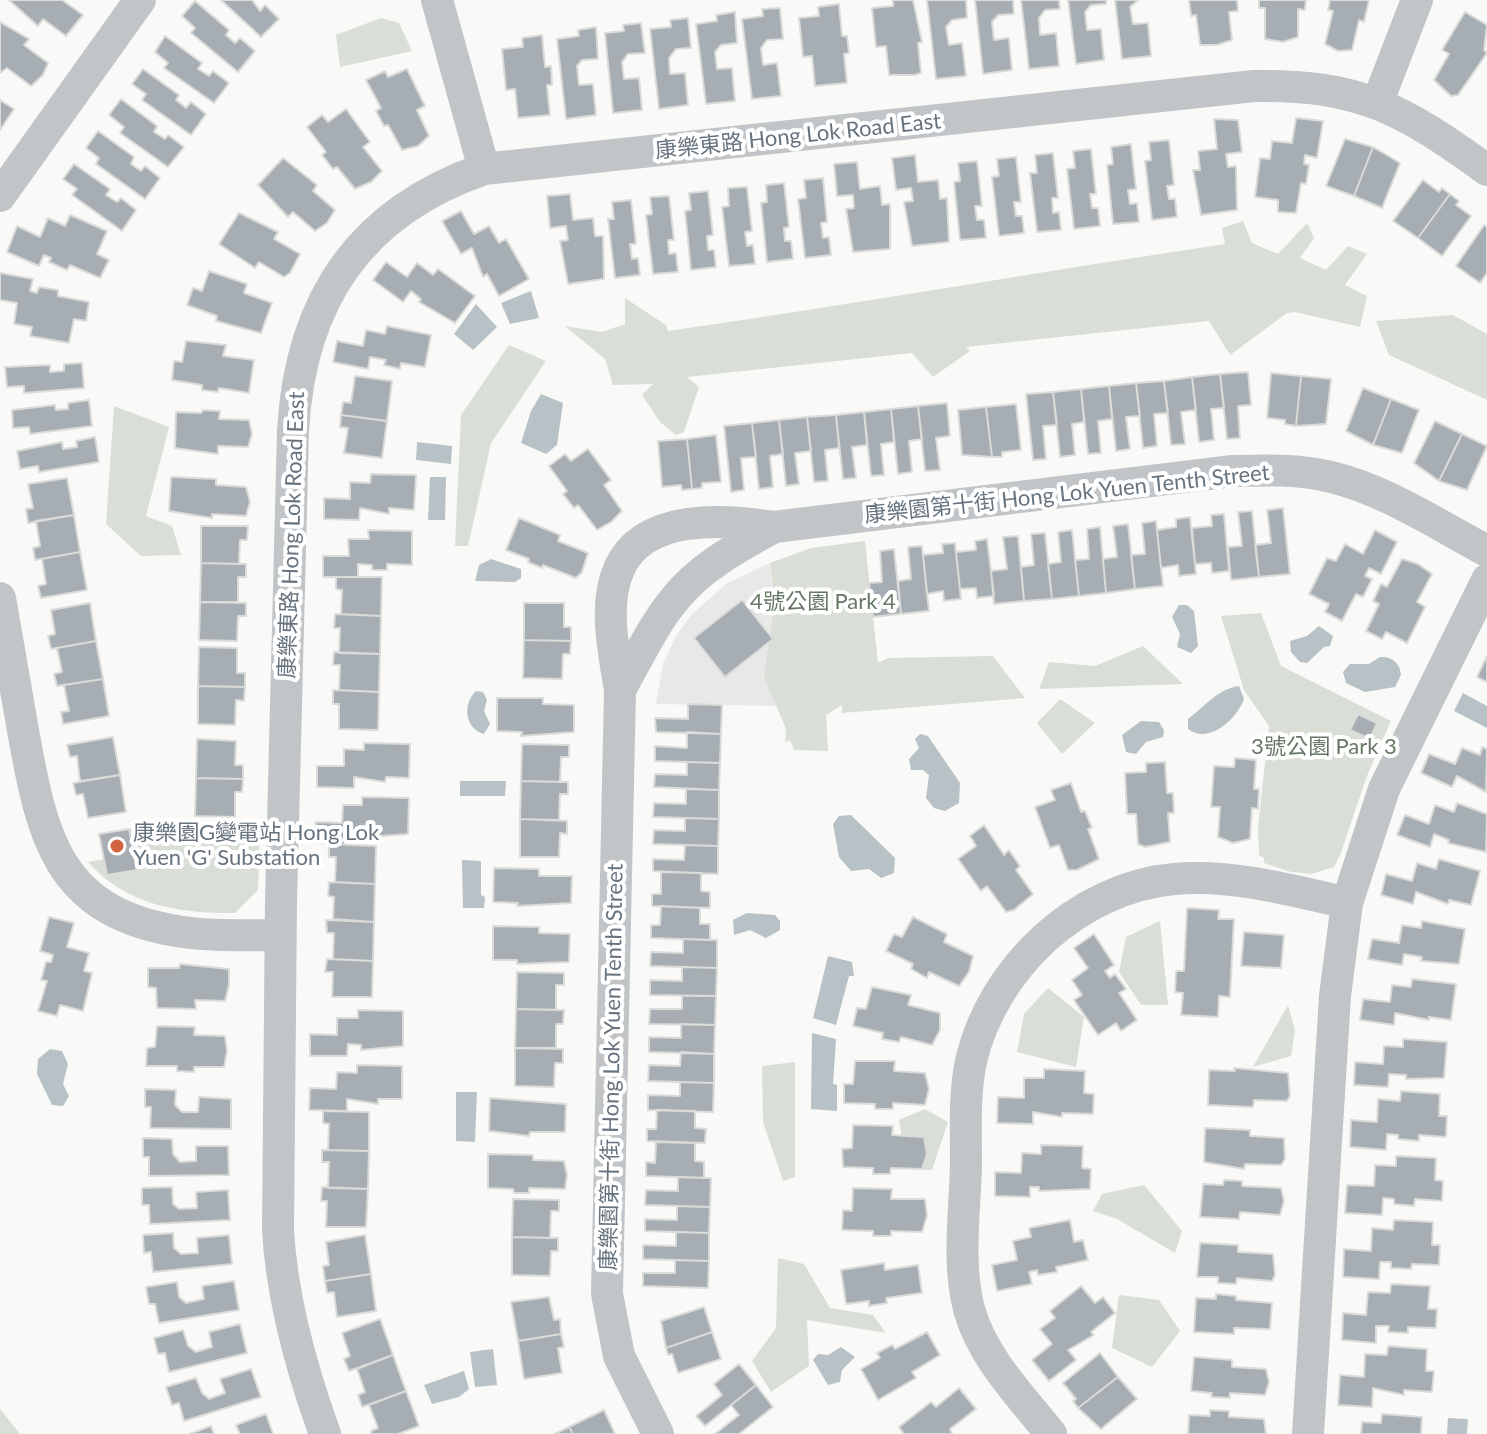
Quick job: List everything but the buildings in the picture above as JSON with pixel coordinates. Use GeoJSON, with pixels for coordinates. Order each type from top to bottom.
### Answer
{"type":"FeatureCollection","features":[{"type":"Feature","properties":{"kind":"street"},"geometry":{"type":"LineString","coordinates":[[0,196],[140,0]]}},
{"type":"Feature","properties":{"kind":"street"},"geometry":{"type":"LineString","coordinates":[[437,0],[484,169]]}},
{"type":"Feature","properties":{"kind":"street"},"geometry":{"type":"LineString","coordinates":[[1378,101],[1417,0]]}},
{"type":"Feature","properties":{"kind":"street","name":"康樂東路 Hong Lok Road East"},"geometry":{"type":"LineString","coordinates":[[325,1434],[294,1333],[281,1272],[280,935],[293,446],[300,361],[318,308],[362,247],[416,202],[484,169],[1254,86],[1292,85],[1378,101],[1412,118],[1487,170]]}},
{"type":"Feature","properties":{"kind":"street","name":"康樂園第十街 Hong Lok Yuen Tenth Street"},"geometry":{"type":"LineString","coordinates":[[658,1434],[641,1407],[619,1356],[607,1294],[620,690],[612,616],[614,586],[627,555],[655,533],[674,527],[724,522],[774,527],[1233,471],[1285,470],[1332,477],[1362,487],[1487,551]]}},
{"type":"Feature","properties":{"kind":"street","name":"康樂園第十街 Hong Lok Yuen Tenth Street"},"geometry":{"type":"LineString","coordinates":[[620,690],[673,600],[692,579],[774,527]]}},
{"type":"Feature","properties":{"kind":"street"},"geometry":{"type":"LineString","coordinates":[[1308,1434],[1335,996],[1347,903],[1384,789],[1487,580]]}},
{"type":"Feature","properties":{"kind":"street"},"geometry":{"type":"LineString","coordinates":[[0,598],[38,815],[59,861],[80,886],[116,912],[169,930],[280,935]]}},
{"type":"Feature","properties":{"kind":"street"},"geometry":{"type":"LineString","coordinates":[[1051,1434],[992,1360],[977,1330],[964,1286],[966,1103],[971,1062],[990,1008],[1022,963],[1048,935],[1075,914],[1132,888],[1173,879],[1213,879],[1347,903]]}},
{"type":"Feature","properties":{"kind":"shaded area"},"geometry":{"type":"Polygon","coordinates":[[[531,291],[539,318],[510,324],[501,303],[531,291]]]}},
{"type":"Feature","properties":{"kind":"shaded area"},"geometry":{"type":"Polygon","coordinates":[[[476,304],[497,327],[473,350],[454,334],[476,304]]]}},
{"type":"Feature","properties":{"kind":"shaded area"},"geometry":{"type":"Polygon","coordinates":[[[541,394],[563,403],[557,445],[546,454],[521,443],[531,411],[541,394]]]}},
{"type":"Feature","properties":{"kind":"shaded area"},"geometry":{"type":"Polygon","coordinates":[[[417,442],[452,446],[451,464],[416,460],[417,442]]]}},
{"type":"Feature","properties":{"kind":"shaded area"},"geometry":{"type":"Polygon","coordinates":[[[430,477],[446,477],[445,520],[428,520],[430,477]]]}},
{"type":"Feature","properties":{"kind":"shaded area"},"geometry":{"type":"Polygon","coordinates":[[[491,559],[521,569],[521,578],[515,582],[475,581],[479,565],[491,559]]]}},
{"type":"Feature","properties":{"kind":"shaded area"},"geometry":{"type":"Polygon","coordinates":[[[770,563],[787,706],[656,704],[663,664],[676,636],[691,615],[726,584],[770,563]]]}},
{"type":"Feature","properties":{"kind":"shaded area"},"geometry":{"type":"Polygon","coordinates":[[[1179,605],[1187,605],[1194,611],[1198,646],[1191,653],[1177,647],[1180,634],[1172,617],[1179,605]]]}},
{"type":"Feature","properties":{"kind":"shaded area"},"geometry":{"type":"Polygon","coordinates":[[[1319,626],[1333,636],[1330,646],[1324,647],[1307,663],[1300,662],[1291,652],[1290,641],[1307,636],[1319,626]]]}},
{"type":"Feature","properties":{"kind":"shaded area"},"geometry":{"type":"Polygon","coordinates":[[[1380,657],[1392,659],[1399,667],[1401,675],[1395,687],[1365,692],[1346,683],[1343,672],[1350,664],[1369,664],[1380,657]]]}},
{"type":"Feature","properties":{"kind":"shaded area"},"geometry":{"type":"Polygon","coordinates":[[[1239,686],[1244,699],[1229,722],[1205,734],[1188,729],[1188,719],[1218,694],[1239,686]]]}},
{"type":"Feature","properties":{"kind":"shaded area"},"geometry":{"type":"Polygon","coordinates":[[[476,691],[483,692],[487,700],[484,711],[490,724],[484,734],[469,722],[467,709],[476,691]]]}},
{"type":"Feature","properties":{"kind":"shaded area"},"geometry":{"type":"Polygon","coordinates":[[[1463,693],[1487,706],[1487,728],[1454,711],[1463,693]]]}},
{"type":"Feature","properties":{"kind":"shaded area"},"geometry":{"type":"Polygon","coordinates":[[[1141,721],[1159,722],[1164,730],[1163,737],[1146,742],[1136,754],[1126,752],[1122,735],[1141,721]]]}},
{"type":"Feature","properties":{"kind":"shaded area"},"geometry":{"type":"Polygon","coordinates":[[[920,734],[928,736],[960,783],[959,803],[945,811],[934,808],[926,798],[929,775],[923,770],[911,770],[909,759],[919,748],[915,739],[920,734]]]}},
{"type":"Feature","properties":{"kind":"shaded area"},"geometry":{"type":"Polygon","coordinates":[[[460,781],[506,781],[505,796],[460,796],[460,781]]]}},
{"type":"Feature","properties":{"kind":"shaded area"},"geometry":{"type":"Polygon","coordinates":[[[851,815],[895,858],[894,873],[881,878],[869,869],[851,871],[839,857],[833,824],[839,816],[851,815]]]}},
{"type":"Feature","properties":{"kind":"shaded area"},"geometry":{"type":"Polygon","coordinates":[[[462,860],[481,861],[484,908],[463,908],[462,860]]]}},
{"type":"Feature","properties":{"kind":"shaded area"},"geometry":{"type":"Polygon","coordinates":[[[747,913],[775,915],[780,921],[780,930],[766,938],[750,930],[734,935],[733,920],[747,913]]]}},
{"type":"Feature","properties":{"kind":"shaded area"},"geometry":{"type":"Polygon","coordinates":[[[828,956],[852,962],[854,976],[849,976],[836,1025],[813,1018],[828,956]]]}},
{"type":"Feature","properties":{"kind":"shaded area"},"geometry":{"type":"Polygon","coordinates":[[[812,1033],[836,1039],[833,1084],[837,1085],[837,1111],[811,1109],[812,1033]]]}},
{"type":"Feature","properties":{"kind":"shaded area"},"geometry":{"type":"Polygon","coordinates":[[[50,1049],[62,1051],[68,1064],[63,1084],[69,1096],[63,1106],[52,1105],[37,1074],[38,1059],[50,1049]]]}},
{"type":"Feature","properties":{"kind":"shaded area"},"geometry":{"type":"Polygon","coordinates":[[[456,1092],[477,1092],[475,1142],[456,1141],[456,1092]]]}},
{"type":"Feature","properties":{"kind":"shaded area"},"geometry":{"type":"Polygon","coordinates":[[[841,1347],[855,1357],[842,1370],[840,1382],[828,1385],[813,1360],[818,1354],[828,1355],[841,1347]]]}},
{"type":"Feature","properties":{"kind":"shaded area"},"geometry":{"type":"Polygon","coordinates":[[[493,1349],[497,1385],[475,1387],[470,1352],[493,1349]]]}},
{"type":"Feature","properties":{"kind":"shaded area"},"geometry":{"type":"Polygon","coordinates":[[[464,1371],[469,1389],[459,1397],[432,1404],[424,1385],[464,1371]]]}},
{"type":"Feature","properties":{"kind":"shaded area"},"geometry":{"type":"Polygon","coordinates":[[[1448,1418],[1468,1419],[1467,1434],[1447,1434],[1448,1418]]]}},
{"type":"Feature","properties":{"kind":"green space"},"geometry":{"type":"Polygon","coordinates":[[[381,18],[399,23],[412,51],[340,67],[336,35],[381,18]]]}},
{"type":"Feature","properties":{"kind":"green space"},"geometry":{"type":"Polygon","coordinates":[[[1243,221],[1252,243],[1278,254],[1307,223],[1314,238],[1300,258],[1326,270],[1348,246],[1367,254],[1345,285],[1367,296],[1360,327],[1295,312],[1287,313],[1230,355],[1209,321],[966,347],[970,351],[933,377],[912,353],[687,377],[699,387],[684,432],[676,435],[660,422],[642,395],[653,384],[613,385],[605,359],[565,326],[602,332],[625,324],[625,298],[666,325],[668,331],[807,310],[1225,244],[1222,228],[1243,221]]]}},
{"type":"Feature","properties":{"kind":"green space"},"geometry":{"type":"Polygon","coordinates":[[[1453,315],[1487,334],[1487,400],[1389,355],[1376,321],[1453,315]]]}},
{"type":"Feature","properties":{"kind":"green space"},"geometry":{"type":"Polygon","coordinates":[[[509,345],[546,361],[491,443],[468,546],[455,546],[461,415],[509,345]]]}},
{"type":"Feature","properties":{"kind":"green space"},"geometry":{"type":"Polygon","coordinates":[[[114,406],[169,427],[146,516],[172,526],[181,555],[141,556],[106,524],[114,406]]]}},
{"type":"Feature","properties":{"kind":"green space","name":"4號公園 Park 4"},"geometry":{"type":"Polygon","coordinates":[[[865,541],[878,663],[888,658],[993,656],[1025,698],[842,713],[842,705],[826,715],[828,751],[794,750],[790,740],[785,743],[786,729],[764,677],[775,602],[770,563],[811,548],[865,541]]]}},
{"type":"Feature","properties":{"kind":"green space","name":"3號公園 Park 3"},"geometry":{"type":"Polygon","coordinates":[[[1261,613],[1281,666],[1391,721],[1334,867],[1312,874],[1291,872],[1264,863],[1264,858],[1259,855],[1258,828],[1269,726],[1244,690],[1221,616],[1261,613]]]}},
{"type":"Feature","properties":{"kind":"green space"},"geometry":{"type":"Polygon","coordinates":[[[1143,646],[1183,684],[1039,689],[1049,662],[1095,666],[1143,646]]]}},
{"type":"Feature","properties":{"kind":"green space"},"geometry":{"type":"Polygon","coordinates":[[[1060,699],[1095,723],[1062,754],[1037,723],[1060,699]]]}},
{"type":"Feature","properties":{"kind":"green space"},"geometry":{"type":"Polygon","coordinates":[[[158,823],[260,825],[258,890],[235,913],[174,909],[119,888],[88,862],[104,859],[107,875],[136,870],[129,829],[158,823]]]}},
{"type":"Feature","properties":{"kind":"green space"},"geometry":{"type":"Polygon","coordinates":[[[1160,921],[1168,1005],[1141,1005],[1119,972],[1126,937],[1160,921]]]}},
{"type":"Feature","properties":{"kind":"green space"},"geometry":{"type":"Polygon","coordinates":[[[1048,988],[1084,1017],[1076,1067],[1017,1052],[1024,1014],[1048,988]]]}},
{"type":"Feature","properties":{"kind":"green space"},"geometry":{"type":"Polygon","coordinates":[[[1288,1005],[1295,1030],[1291,1056],[1253,1067],[1288,1005]]]}},
{"type":"Feature","properties":{"kind":"green space"},"geometry":{"type":"Polygon","coordinates":[[[795,1062],[795,1177],[783,1181],[763,1122],[762,1066],[795,1062]]]}},
{"type":"Feature","properties":{"kind":"green space"},"geometry":{"type":"Polygon","coordinates":[[[925,1109],[948,1122],[932,1170],[907,1168],[899,1120],[925,1109]]]}},
{"type":"Feature","properties":{"kind":"green space"},"geometry":{"type":"Polygon","coordinates":[[[1144,1185],[1182,1231],[1175,1253],[1117,1219],[1093,1211],[1102,1194],[1144,1185]]]}},
{"type":"Feature","properties":{"kind":"green space"},"geometry":{"type":"Polygon","coordinates":[[[778,1258],[804,1264],[830,1308],[873,1315],[886,1333],[807,1320],[809,1366],[771,1392],[752,1361],[776,1328],[778,1258]]]}},
{"type":"Feature","properties":{"kind":"green space"},"geometry":{"type":"Polygon","coordinates":[[[1119,1295],[1159,1300],[1180,1331],[1152,1367],[1112,1348],[1119,1295]]]}},
{"type":"Feature","properties":{"kind":"green space"},"geometry":{"type":"Polygon","coordinates":[[[0,1409],[20,1434],[0,1434],[0,1409]]]}},
{"type":"Feature","properties":{"kind":"place","name":"康樂園G變電站 Hong Lok Yuen 'G' Substation"},"geometry":{"type":"Point","coordinates":[117,846]}}]}
